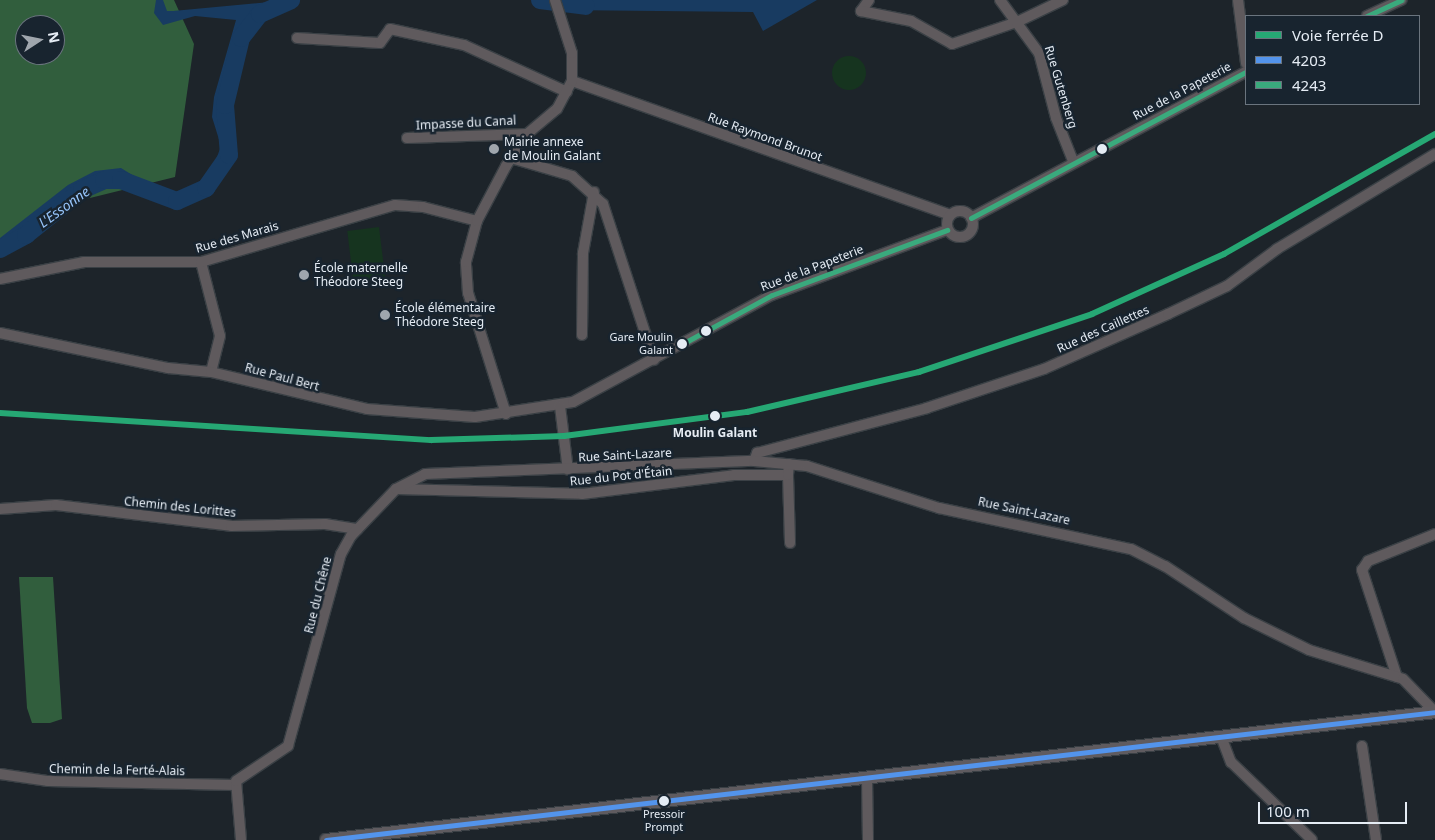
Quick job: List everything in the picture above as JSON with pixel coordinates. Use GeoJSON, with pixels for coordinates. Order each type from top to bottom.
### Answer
{"type":"FeatureCollection","features":[{"type":"Feature","properties":{"kind":"main road"},"geometry":{"type":"LineString","coordinates":[[326,840],[1222,739],[1435,712]]}},
{"type":"Feature","properties":{"kind":"street"},"geometry":{"type":"LineString","coordinates":[[506,414],[467,288],[466,262],[477,221],[511,158],[527,134],[551,116],[572,81],[572,53],[555,0]]}},
{"type":"Feature","properties":{"kind":"street"},"geometry":{"type":"LineString","coordinates":[[869,0],[861,11],[911,21],[952,44],[1018,22],[1063,0]]}},
{"type":"Feature","properties":{"kind":"street","name":"Rue Gutenberg"},"geometry":{"type":"LineString","coordinates":[[1000,0],[1039,53],[1056,118],[1073,161]]}},
{"type":"Feature","properties":{"kind":"street"},"geometry":{"type":"LineString","coordinates":[[1238,0],[1245,55]]}},
{"type":"Feature","properties":{"kind":"street"},"geometry":{"type":"LineString","coordinates":[[1369,15],[1402,0]]}},
{"type":"Feature","properties":{"kind":"street"},"geometry":{"type":"LineString","coordinates":[[297,38],[380,43],[390,29],[464,45],[567,92]]}},
{"type":"Feature","properties":{"kind":"street","name":"Rue de la Papeterie"},"geometry":{"type":"LineString","coordinates":[[971,218],[1026,193],[1073,161],[1245,73]]}},
{"type":"Feature","properties":{"kind":"street","name":"Rue Raymond Brunot"},"geometry":{"type":"LineString","coordinates":[[572,81],[950,215]]}},
{"type":"Feature","properties":{"kind":"street","name":"Impasse du Canal"},"geometry":{"type":"LineString","coordinates":[[406,138],[527,134]]}},
{"type":"Feature","properties":{"kind":"street","name":"Rue des Caillettes"},"geometry":{"type":"LineString","coordinates":[[754,461],[763,451],[927,408],[1044,369],[1168,314],[1227,286],[1278,249],[1435,154]]}},
{"type":"Feature","properties":{"kind":"street"},"geometry":{"type":"LineString","coordinates":[[511,158],[572,176],[594,192],[609,216],[654,360]]}},
{"type":"Feature","properties":{"kind":"street"},"geometry":{"type":"LineString","coordinates":[[582,335],[583,253],[594,192]]}},
{"type":"Feature","properties":{"kind":"street","name":"Rue des Marais"},"geometry":{"type":"LineString","coordinates":[[0,279],[84,262],[201,262],[394,205],[438,210],[477,221]]}},
{"type":"Feature","properties":{"kind":"street"},"geometry":{"type":"LineString","coordinates":[[961,211],[971,218],[973,226],[966,236],[957,238],[947,230],[950,215],[961,211]]}},
{"type":"Feature","properties":{"kind":"street","name":"Rue de la Papeterie"},"geometry":{"type":"LineString","coordinates":[[560,406],[654,360],[772,296],[947,230]]}},
{"type":"Feature","properties":{"kind":"street"},"geometry":{"type":"LineString","coordinates":[[201,262],[220,336],[211,372]]}},
{"type":"Feature","properties":{"kind":"street","name":"Rue Paul Bert"},"geometry":{"type":"LineString","coordinates":[[0,333],[168,368],[211,372],[285,392],[389,413],[464,418],[560,406]]}},
{"type":"Feature","properties":{"kind":"street"},"geometry":{"type":"LineString","coordinates":[[560,406],[568,470]]}},
{"type":"Feature","properties":{"kind":"street","name":"Rue Saint-Lazare"},"geometry":{"type":"LineString","coordinates":[[568,470],[754,461],[789,464],[847,476],[940,508],[1131,549],[1165,566],[1244,618],[1309,650],[1397,677],[1420,693],[1435,712]]}},
{"type":"Feature","properties":{"kind":"street"},"geometry":{"type":"LineString","coordinates":[[789,464],[790,543]]}},
{"type":"Feature","properties":{"kind":"street","name":"Rue du Chêne"},"geometry":{"type":"LineString","coordinates":[[235,785],[239,777],[272,760],[288,746],[318,646],[336,566],[358,529],[396,489],[425,474],[568,470]]}},
{"type":"Feature","properties":{"kind":"street","name":"Rue du Pot d'Étain"},"geometry":{"type":"LineString","coordinates":[[396,489],[582,494],[734,475],[788,475]]}},
{"type":"Feature","properties":{"kind":"street","name":"Chemin des Lorittes"},"geometry":{"type":"LineString","coordinates":[[0,509],[56,505],[231,526],[325,524],[358,529]]}},
{"type":"Feature","properties":{"kind":"street"},"geometry":{"type":"LineString","coordinates":[[1397,677],[1362,570],[1368,561],[1435,534]]}},
{"type":"Feature","properties":{"kind":"street"},"geometry":{"type":"LineString","coordinates":[[1222,739],[1231,762],[1312,840]]}},
{"type":"Feature","properties":{"kind":"street"},"geometry":{"type":"LineString","coordinates":[[1362,746],[1376,840]]}},
{"type":"Feature","properties":{"kind":"street","name":"Chemin de la Ferté-Alais"},"geometry":{"type":"LineString","coordinates":[[0,774],[48,781],[235,785]]}},
{"type":"Feature","properties":{"kind":"street"},"geometry":{"type":"LineString","coordinates":[[867,778],[868,840]]}},
{"type":"Feature","properties":{"kind":"street"},"geometry":{"type":"LineString","coordinates":[[235,785],[241,840]]}},
{"type":"Feature","properties":{"kind":"green space"},"geometry":{"type":"Polygon","coordinates":[[[0,0],[174,0],[194,44],[175,177],[86,199],[0,255],[0,0]]]}},
{"type":"Feature","properties":{"kind":"green space"},"geometry":{"type":"Polygon","coordinates":[[[849,56],[861,61],[866,73],[861,85],[849,90],[837,85],[832,73],[837,61],[849,56]]]}},
{"type":"Feature","properties":{"kind":"green space"},"geometry":{"type":"Polygon","coordinates":[[[379,227],[385,279],[354,283],[347,231],[379,227]]]}},
{"type":"Feature","properties":{"kind":"green space"},"geometry":{"type":"Polygon","coordinates":[[[19,577],[53,577],[62,719],[50,723],[32,723],[27,708],[19,577]]]}},
{"type":"Feature","properties":{"kind":"water"},"geometry":{"type":"Polygon","coordinates":[[[156,0],[163,0],[167,11],[173,11],[291,0],[260,14],[241,38],[226,97],[230,150],[224,166],[206,188],[181,201],[163,198],[121,180],[98,182],[0,249],[0,238],[68,185],[95,171],[121,168],[142,181],[178,193],[196,187],[213,168],[221,146],[212,117],[214,97],[236,20],[195,16],[163,25],[154,13],[156,0]]]}},
{"type":"Feature","properties":{"kind":"water"},"geometry":{"type":"Polygon","coordinates":[[[562,0],[817,0],[763,31],[753,12],[563,10],[562,0]]]}},
{"type":"Feature","properties":{"kind":"waterway","name":"L'Essonne"},"geometry":{"type":"LineString","coordinates":[[0,249],[26,235],[82,190],[104,180],[121,180],[177,201],[206,188],[229,155],[225,105],[241,38],[260,14],[291,0]]}},
{"type":"Feature","properties":{"kind":"waterway"},"geometry":{"type":"LineString","coordinates":[[540,0],[586,6]]}},
{"type":"Feature","properties":{"kind":"rail line","name":"D"},"geometry":{"type":"LineString","coordinates":[[0,413],[431,440],[564,436],[747,412],[919,372],[1092,314],[1224,254],[1435,134]]}},
{"type":"Feature","properties":{"kind":"transit line","name":"4243"},"geometry":{"type":"LineString","coordinates":[[1369,15],[1402,0]]}},
{"type":"Feature","properties":{"kind":"transit line","name":"4243"},"geometry":{"type":"LineString","coordinates":[[971,218],[1245,73]]}},
{"type":"Feature","properties":{"kind":"transit line","name":"4243"},"geometry":{"type":"LineString","coordinates":[[682,344],[772,295],[947,230]]}},
{"type":"Feature","properties":{"kind":"transit line","name":"4203"},"geometry":{"type":"LineString","coordinates":[[326,840],[1435,712]]}},
{"type":"Feature","properties":{"kind":"place","name":"Mairie annexe de Moulin Galant"},"geometry":{"type":"Point","coordinates":[494,149]}},
{"type":"Feature","properties":{"kind":"place","name":"École maternelle Théodore Steeg"},"geometry":{"type":"Point","coordinates":[304,275]}},
{"type":"Feature","properties":{"kind":"place","name":"École élémentaire Théodore Steeg"},"geometry":{"type":"Point","coordinates":[385,315]}},
{"type":"Feature","properties":{"kind":"place","name":"Gare Moulin Galant"},"geometry":{"type":"Point","coordinates":[682,344]}},
{"type":"Feature","properties":{"kind":"place","name":"Moulin Galant"},"geometry":{"type":"Point","coordinates":[715,416]}},
{"type":"Feature","properties":{"kind":"place","name":"Pressoir Prompt"},"geometry":{"type":"Point","coordinates":[664,801]}}]}
